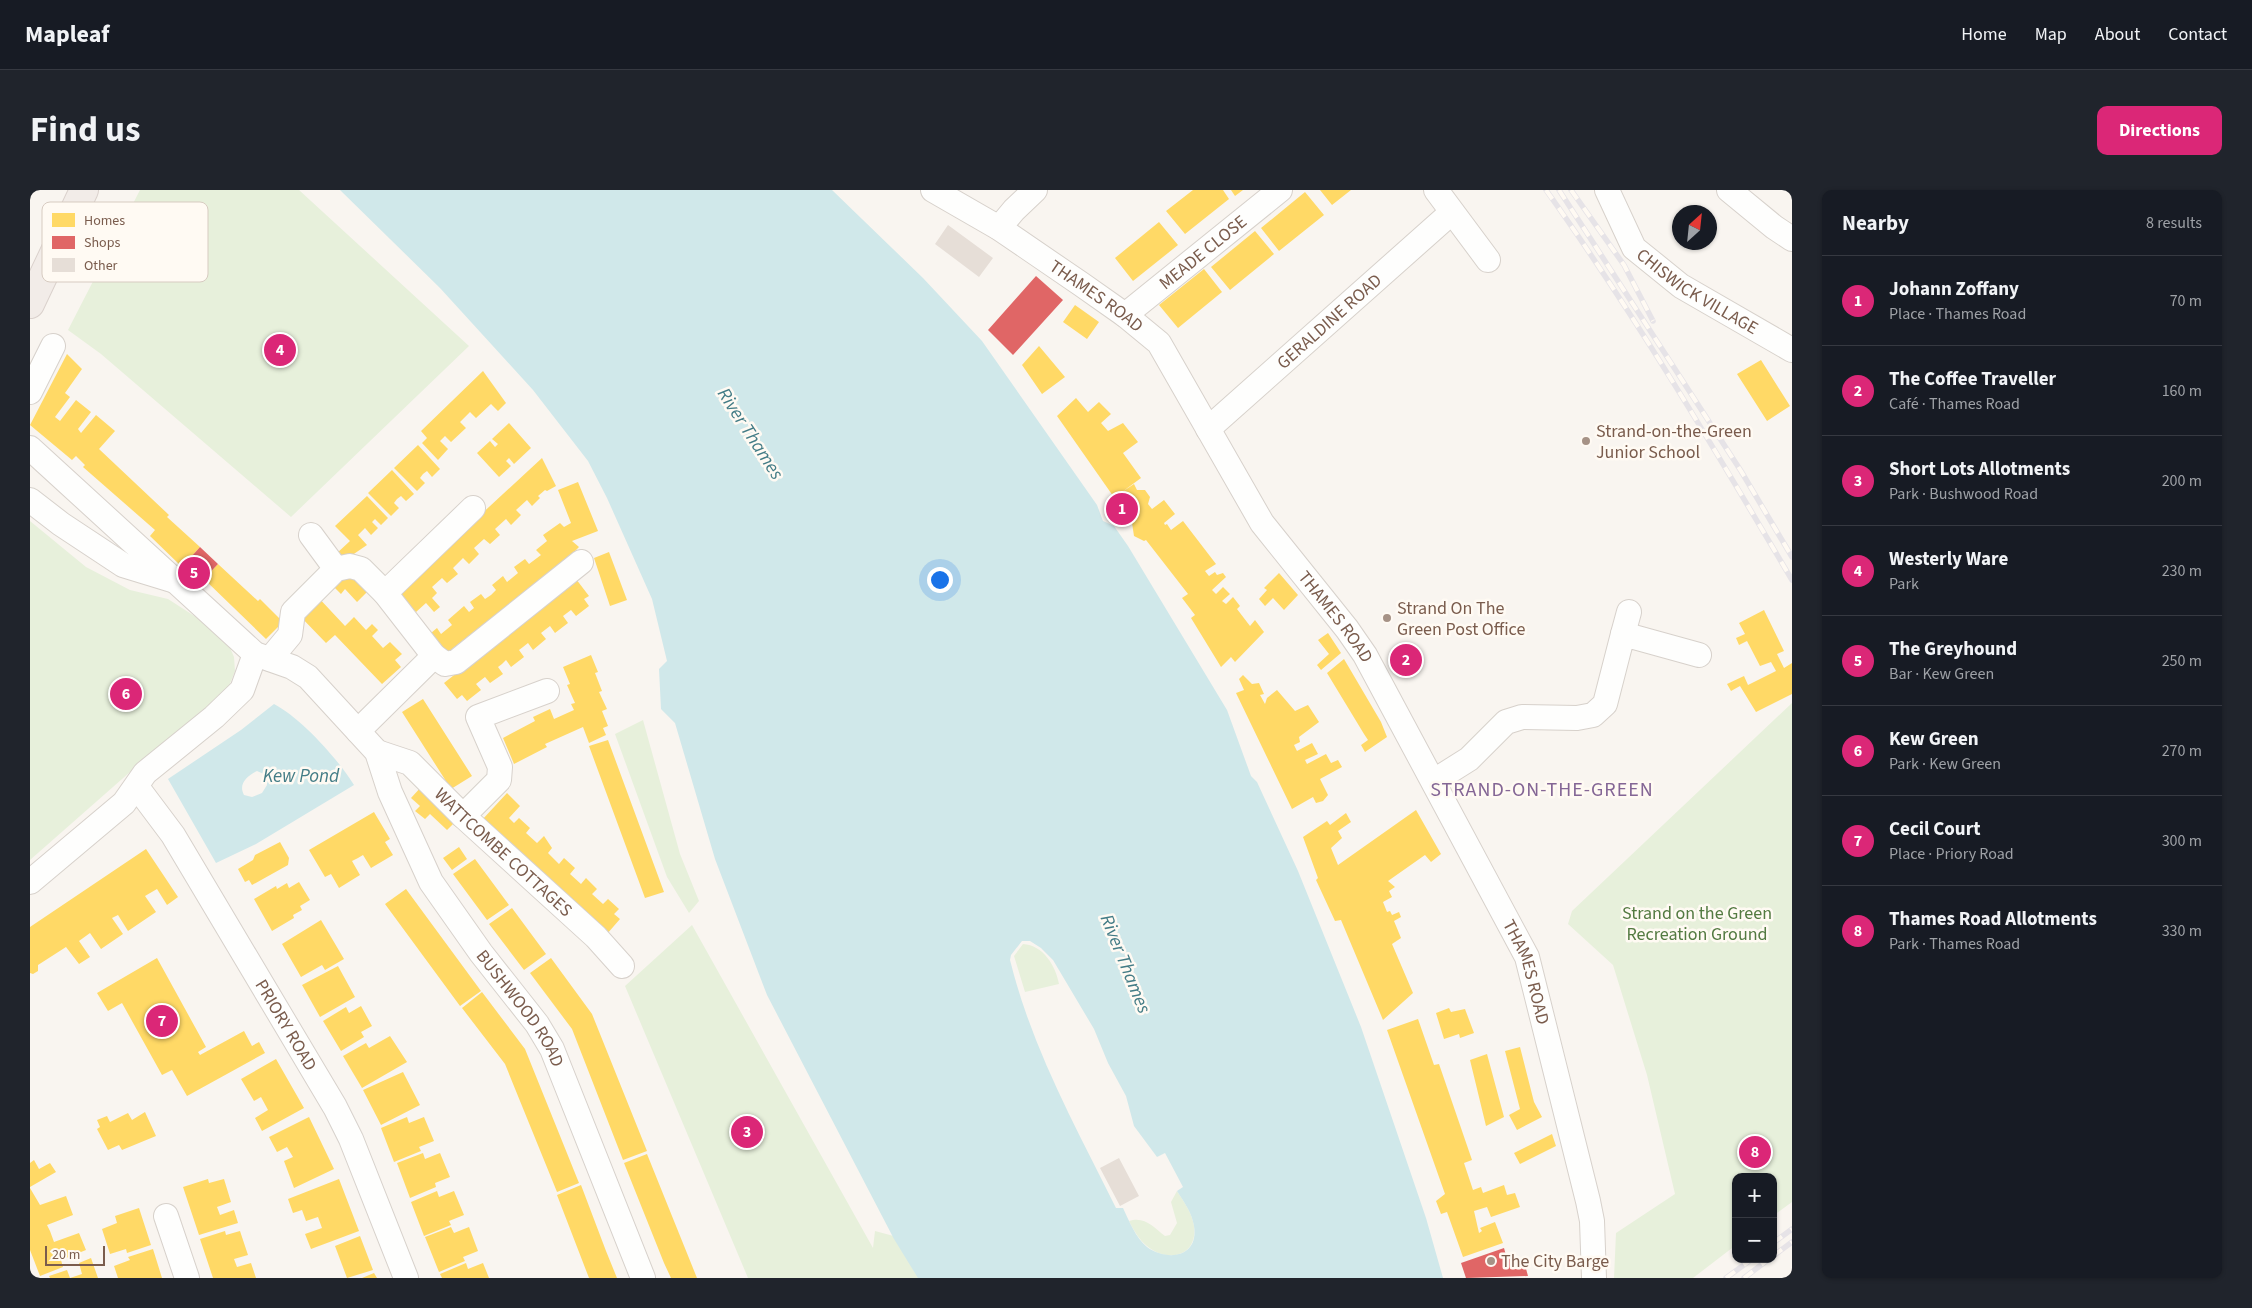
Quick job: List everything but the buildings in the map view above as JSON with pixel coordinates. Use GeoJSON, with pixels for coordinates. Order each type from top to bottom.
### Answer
{"type":"FeatureCollection","features":[{"type":"Feature","properties":{"kind":"highway"},"geometry":{"type":"LineString","coordinates":[[78,202],[84,190]]}},
{"type":"Feature","properties":{"kind":"highway"},"geometry":{"type":"LineString","coordinates":[[30,304],[42,279]]}},
{"type":"Feature","properties":{"kind":"street","name":"THAMES ROAD"},"geometry":{"type":"LineString","coordinates":[[933,190],[999,228],[1125,315],[1159,343],[1262,524],[1347,628],[1365,655],[1527,957],[1588,1201],[1592,1221],[1594,1278]]}},
{"type":"Feature","properties":{"kind":"street"},"geometry":{"type":"LineString","coordinates":[[999,228],[1034,190]]}},
{"type":"Feature","properties":{"kind":"street","name":"MEADE CLOSE"},"geometry":{"type":"LineString","coordinates":[[1125,315],[1280,190]]}},
{"type":"Feature","properties":{"kind":"street"},"geometry":{"type":"LineString","coordinates":[[1436,190],[1451,213],[1488,260]]}},
{"type":"Feature","properties":{"kind":"street","name":"CHISWICK VILLAGE"},"geometry":{"type":"LineString","coordinates":[[1607,190],[1634,248],[1681,286],[1792,350]]}},
{"type":"Feature","properties":{"kind":"street"},"geometry":{"type":"LineString","coordinates":[[1729,190],[1774,227],[1792,239]]}},
{"type":"Feature","properties":{"kind":"street","name":"GERALDINE ROAD"},"geometry":{"type":"LineString","coordinates":[[1208,429],[1451,213]]}},
{"type":"Feature","properties":{"kind":"street"},"geometry":{"type":"LineString","coordinates":[[30,392],[53,346]]}},
{"type":"Feature","properties":{"kind":"street"},"geometry":{"type":"LineString","coordinates":[[30,448],[263,657],[292,667],[308,678],[377,752]]}},
{"type":"Feature","properties":{"kind":"street"},"geometry":{"type":"LineString","coordinates":[[30,500],[122,566],[178,582]]}},
{"type":"Feature","properties":{"kind":"street"},"geometry":{"type":"LineString","coordinates":[[385,594],[473,508]]}},
{"type":"Feature","properties":{"kind":"street"},"geometry":{"type":"LineString","coordinates":[[312,535],[336,569]]}},
{"type":"Feature","properties":{"kind":"street"},"geometry":{"type":"LineString","coordinates":[[30,882],[124,803],[145,773],[214,717],[242,690],[263,657],[290,635],[293,612],[336,569],[350,566],[362,569],[385,594],[434,656],[445,664],[456,662],[581,562]]}},
{"type":"Feature","properties":{"kind":"street"},"geometry":{"type":"LineString","coordinates":[[1434,781],[1469,759],[1506,722],[1522,717],[1578,718],[1593,715],[1605,704],[1626,623],[1699,655]]}},
{"type":"Feature","properties":{"kind":"street"},"geometry":{"type":"LineString","coordinates":[[358,731],[434,656]]}},
{"type":"Feature","properties":{"kind":"street"},"geometry":{"type":"LineString","coordinates":[[463,816],[499,780],[500,766],[478,717],[547,691]]}},
{"type":"Feature","properties":{"kind":"street","name":"WATTCOMBE COTTAGES"},"geometry":{"type":"LineString","coordinates":[[377,752],[410,763],[463,816],[596,937],[622,966]]}},
{"type":"Feature","properties":{"kind":"street","name":"BUSHWOOD ROAD"},"geometry":{"type":"LineString","coordinates":[[377,752],[390,792],[430,882],[480,953],[537,1024],[552,1049],[643,1278]]}},
{"type":"Feature","properties":{"kind":"street","name":"PRIORY ROAD"},"geometry":{"type":"LineString","coordinates":[[137,786],[173,835],[335,1107],[351,1139],[406,1278]]}},
{"type":"Feature","properties":{"kind":"street"},"geometry":{"type":"LineString","coordinates":[[166,1216],[187,1278]]}},
{"type":"Feature","properties":{"kind":"green space"},"geometry":{"type":"Polygon","coordinates":[[[140,190],[299,190],[469,346],[291,517],[101,354],[68,330],[93,282],[208,282],[208,202],[134,202],[140,190]]]}},
{"type":"Feature","properties":{"kind":"green space"},"geometry":{"type":"Polygon","coordinates":[[[30,521],[86,567],[130,590],[168,599],[213,628],[228,643],[234,657],[235,671],[229,686],[217,702],[130,772],[30,860],[30,521]]]}},
{"type":"Feature","properties":{"kind":"green space","name":"Strand on the Green Recreation Ground"},"geometry":{"type":"Polygon","coordinates":[[[1792,703],[1792,1202],[1777,1213],[1777,1173],[1732,1173],[1732,1248],[1693,1278],[1614,1278],[1616,1233],[1675,1194],[1647,1075],[1613,965],[1568,924],[1572,911],[1792,703]]]}},
{"type":"Feature","properties":{"kind":"green space"},"geometry":{"type":"Polygon","coordinates":[[[643,720],[680,854],[699,901],[689,913],[667,877],[615,734],[643,720]]]}},
{"type":"Feature","properties":{"kind":"green space"},"geometry":{"type":"Polygon","coordinates":[[[692,925],[873,1248],[875,1231],[901,1238],[931,1278],[748,1278],[625,986],[692,925]]]}},
{"type":"Feature","properties":{"kind":"green space"},"geometry":{"type":"Polygon","coordinates":[[[1023,944],[1030,945],[1042,952],[1052,964],[1059,984],[1025,992],[1014,956],[1023,944]]]}},
{"type":"Feature","properties":{"kind":"green space"},"geometry":{"type":"Polygon","coordinates":[[[1177,1191],[1191,1217],[1194,1226],[1194,1236],[1191,1245],[1180,1254],[1163,1254],[1144,1244],[1129,1221],[1144,1221],[1165,1236],[1170,1235],[1177,1223],[1171,1202],[1177,1191]]]}},
{"type":"Feature","properties":{"kind":"water","name":"River Thames"},"geometry":{"type":"Polygon","coordinates":[[[340,190],[832,190],[923,278],[982,341],[1097,505],[1103,521],[1114,526],[1227,710],[1251,776],[1257,782],[1298,871],[1361,1027],[1426,1218],[1443,1278],[918,1278],[894,1239],[767,995],[715,859],[675,723],[661,709],[659,669],[667,661],[652,599],[607,498],[588,461],[533,390],[440,288],[340,190]],[[1022,941],[1011,955],[1010,960],[1030,1025],[1056,1087],[1116,1208],[1123,1208],[1139,1239],[1155,1252],[1172,1255],[1180,1254],[1192,1244],[1194,1236],[1194,1226],[1191,1217],[1177,1191],[1183,1187],[1165,1153],[1157,1157],[1134,1126],[1126,1096],[1108,1063],[1094,1029],[1053,960],[1041,948],[1030,941],[1022,941]]]}},
{"type":"Feature","properties":{"kind":"water","name":"Kew Pond"},"geometry":{"type":"Polygon","coordinates":[[[274,704],[296,719],[318,740],[339,763],[354,785],[256,844],[216,863],[168,779],[241,730],[274,704]],[[257,771],[250,775],[244,781],[242,787],[244,795],[252,797],[262,793],[267,785],[266,775],[257,771]]]}},
{"type":"Feature","properties":{"kind":"railway"},"geometry":{"type":"LineString","coordinates":[[1546,190],[1642,334],[1792,580]]}},
{"type":"Feature","properties":{"kind":"railway"},"geometry":{"type":"LineString","coordinates":[[1559,190],[1741,471],[1792,557]]}},
{"type":"Feature","properties":{"kind":"railway"},"geometry":{"type":"LineString","coordinates":[[1571,190],[1624,265],[1653,321]]}},
{"type":"Feature","properties":{"kind":"railway"},"geometry":{"type":"LineString","coordinates":[[1777,1240],[1792,1229]]}},
{"type":"Feature","properties":{"kind":"railway"},"geometry":{"type":"LineString","coordinates":[[1777,1253],[1792,1242]]}},
{"type":"Feature","properties":{"kind":"railway"},"geometry":{"type":"LineString","coordinates":[[1726,1278],[1747,1263]]}},
{"type":"Feature","properties":{"kind":"railway"},"geometry":{"type":"LineString","coordinates":[[1744,1278],[1764,1263]]}},
{"type":"Feature","properties":{"kind":"place","name":"Westerly Ware"},"geometry":{"type":"Point","coordinates":[280,350]}},
{"type":"Feature","properties":{"kind":"place","name":"Strand-on-the-Green Junior School"},"geometry":{"type":"Point","coordinates":[1586,441]}},
{"type":"Feature","properties":{"kind":"place","name":"Johann Zoffany"},"geometry":{"type":"Point","coordinates":[1122,509]}},
{"type":"Feature","properties":{"kind":"place","name":"The Greyhound"},"geometry":{"type":"Point","coordinates":[194,573]}},
{"type":"Feature","properties":{"kind":"place","name":"Strand On The Green Post Office"},"geometry":{"type":"Point","coordinates":[1387,618]}},
{"type":"Feature","properties":{"kind":"place","name":"The Coffee Traveller"},"geometry":{"type":"Point","coordinates":[1406,660]}},
{"type":"Feature","properties":{"kind":"place","name":"Kew Green"},"geometry":{"type":"Point","coordinates":[126,694]}},
{"type":"Feature","properties":{"kind":"place","name":"Cecil Court"},"geometry":{"type":"Point","coordinates":[162,1021]}},
{"type":"Feature","properties":{"kind":"place","name":"Short Lots Allotments"},"geometry":{"type":"Point","coordinates":[747,1132]}},
{"type":"Feature","properties":{"kind":"place","name":"Thames Road Allotments"},"geometry":{"type":"Point","coordinates":[1755,1152]}},
{"type":"Feature","properties":{"kind":"place","name":"The City Barge"},"geometry":{"type":"Point","coordinates":[1491,1261]}},
{"type":"Feature","properties":{"kind":"district","name":"STRAND-ON-THE-GREEN"},"geometry":{"type":"Point","coordinates":[1542,790]}}]}
